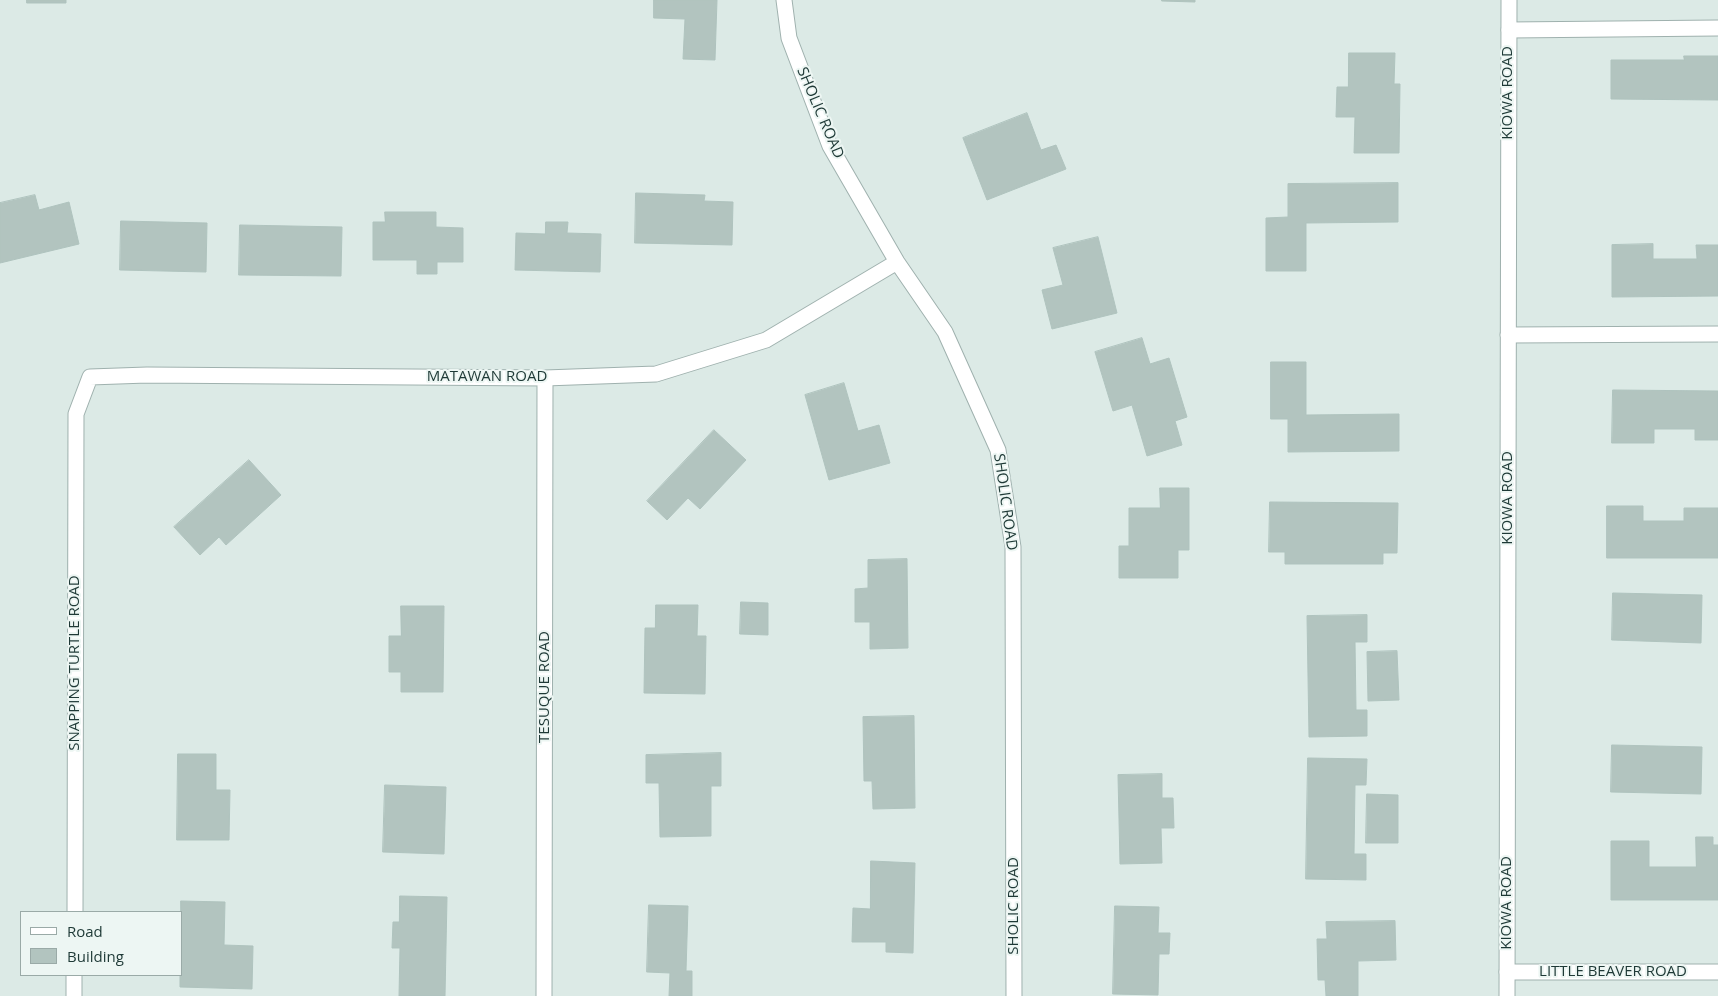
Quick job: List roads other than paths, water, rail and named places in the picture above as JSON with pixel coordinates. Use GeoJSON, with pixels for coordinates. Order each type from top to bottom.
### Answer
{"type":"FeatureCollection","features":[{"type":"Feature","properties":{"kind":"street","name":"SHOLIC ROAD"},"geometry":{"type":"LineString","coordinates":[[784,0],[789,38],[830,146],[898,262],[945,332],[998,450],[1013,547],[1014,996]]}},
{"type":"Feature","properties":{"kind":"street","name":"KIOWA ROAD"},"geometry":{"type":"LineString","coordinates":[[1507,996],[1508,0]]}},
{"type":"Feature","properties":{"kind":"street"},"geometry":{"type":"LineString","coordinates":[[1508,30],[1718,28]]}},
{"type":"Feature","properties":{"kind":"street","name":"MATAWAN ROAD"},"geometry":{"type":"LineString","coordinates":[[76,414],[90,377],[545,378],[656,374],[766,340],[898,262]]}},
{"type":"Feature","properties":{"kind":"street"},"geometry":{"type":"LineString","coordinates":[[1508,335],[1718,334]]}},
{"type":"Feature","properties":{"kind":"street","name":"TESUQUE ROAD"},"geometry":{"type":"LineString","coordinates":[[544,996],[545,378]]}},
{"type":"Feature","properties":{"kind":"street","name":"SNAPPING TURTLE ROAD"},"geometry":{"type":"LineString","coordinates":[[75,911],[76,414]]}},
{"type":"Feature","properties":{"kind":"street","name":"LITTLE BEAVER ROAD"},"geometry":{"type":"LineString","coordinates":[[1507,972],[1718,972]]}},
{"type":"Feature","properties":{"kind":"street"},"geometry":{"type":"LineString","coordinates":[[74,976],[74,996]]}}]}
